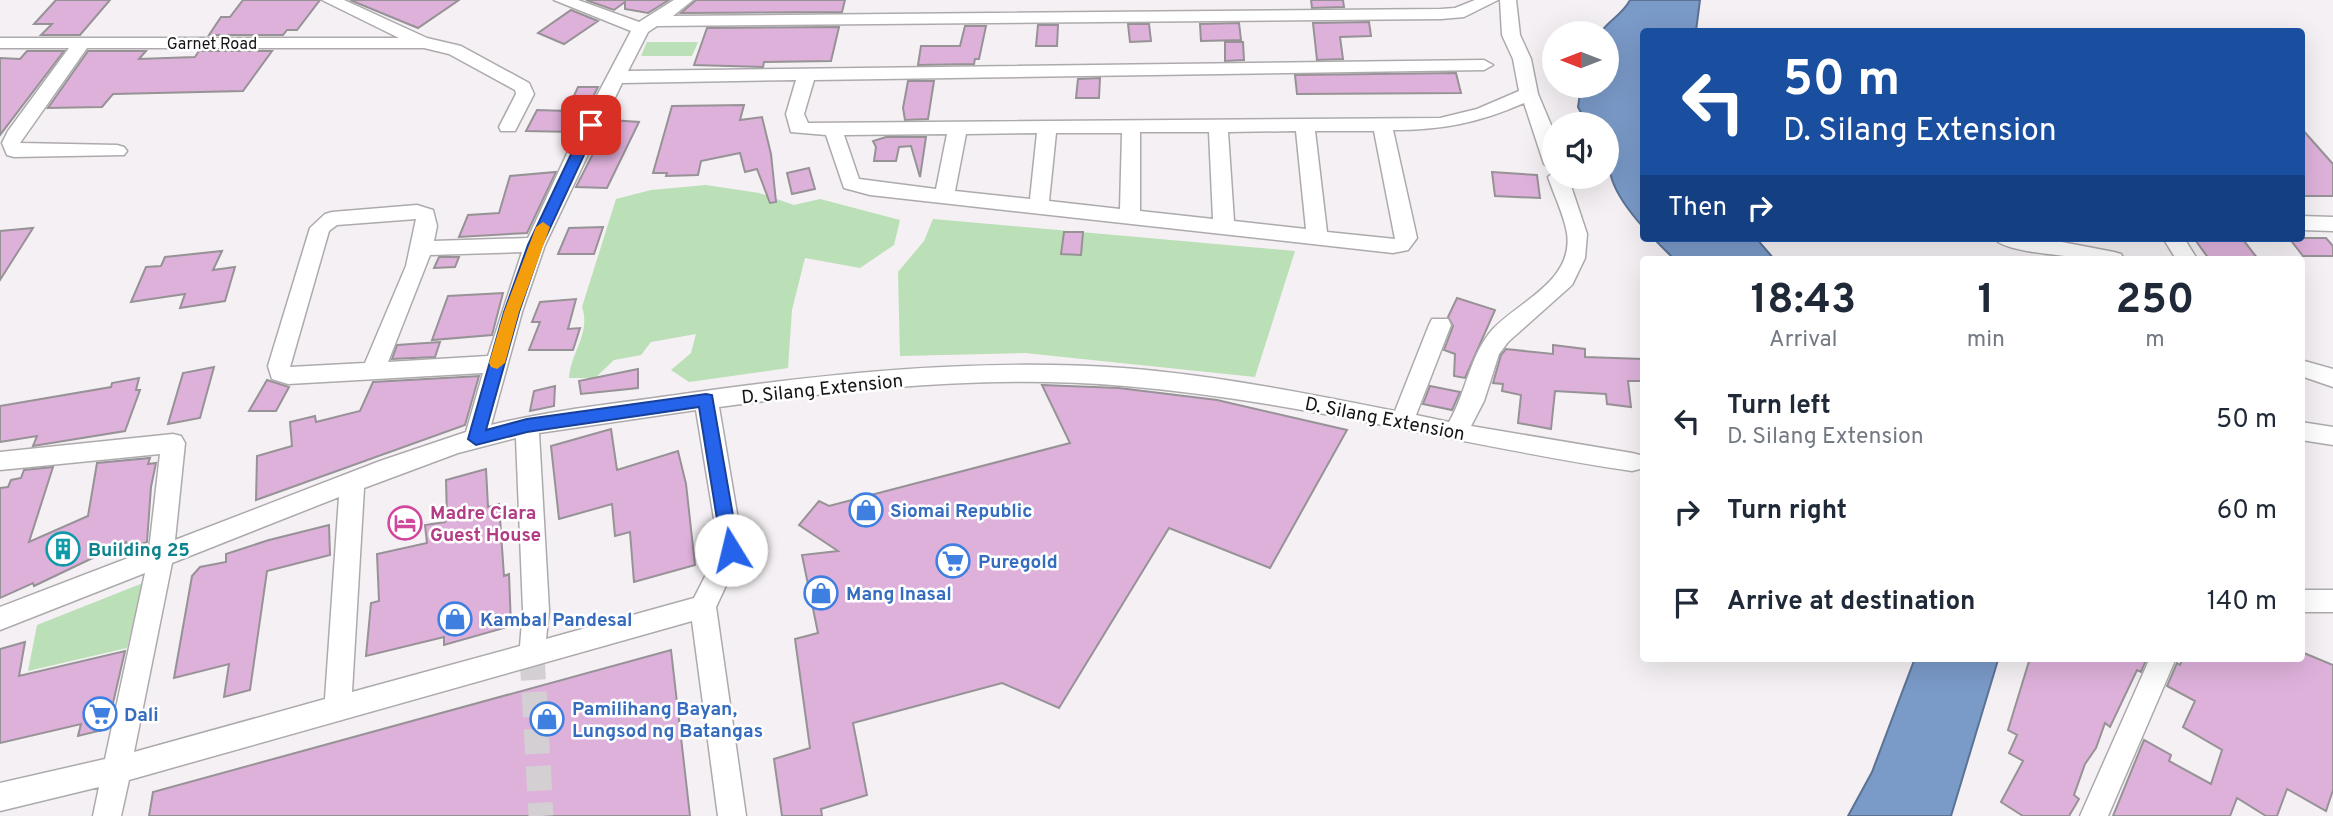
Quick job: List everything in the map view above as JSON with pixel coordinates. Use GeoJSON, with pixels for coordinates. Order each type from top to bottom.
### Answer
{"type":"FeatureCollection","features":[{"type":"Feature","properties":{"kind":"street"},"geometry":{"type":"LineString","coordinates":[[330,0],[383,21],[424,43]]}},
{"type":"Feature","properties":{"kind":"street"},"geometry":{"type":"LineString","coordinates":[[562,0],[587,4],[646,25],[1441,14],[1458,12],[1490,0]]}},
{"type":"Feature","properties":{"kind":"street"},"geometry":{"type":"LineString","coordinates":[[476,439],[535,245],[586,136],[646,25],[685,0]]}},
{"type":"Feature","properties":{"kind":"street"},"geometry":{"type":"LineString","coordinates":[[1508,0],[1511,35],[1522,59],[1530,94],[1542,123]]}},
{"type":"Feature","properties":{"kind":"street","name":"Garnet Road"},"geometry":{"type":"LineString","coordinates":[[0,43],[424,43],[455,50],[523,87],[525,94],[508,127]]}},
{"type":"Feature","properties":{"kind":"street"},"geometry":{"type":"LineString","coordinates":[[82,43],[17,131],[12,143],[14,152],[117,151]]}},
{"type":"Feature","properties":{"kind":"street"},"geometry":{"type":"LineString","coordinates":[[618,77],[1484,65]]}},
{"type":"Feature","properties":{"kind":"street"},"geometry":{"type":"LineString","coordinates":[[806,75],[795,114],[798,128],[1305,126],[1458,121],[1530,94]]}},
{"type":"Feature","properties":{"kind":"street"},"geometry":{"type":"LineString","coordinates":[[833,129],[851,183],[891,191],[945,194],[1393,246],[1401,245],[1407,238],[1382,124]]}},
{"type":"Feature","properties":{"kind":"street"},"geometry":{"type":"LineString","coordinates":[[1218,126],[1224,228]]}},
{"type":"Feature","properties":{"kind":"street"},"geometry":{"type":"LineString","coordinates":[[1305,126],[1317,237]]}},
{"type":"Feature","properties":{"kind":"street"},"geometry":{"type":"LineString","coordinates":[[1039,206],[1047,127]]}},
{"type":"Feature","properties":{"kind":"street"},"geometry":{"type":"LineString","coordinates":[[1130,216],[1131,127]]}},
{"type":"Feature","properties":{"kind":"street"},"geometry":{"type":"LineString","coordinates":[[945,194],[958,128]]}},
{"type":"Feature","properties":{"kind":"street"},"geometry":{"type":"LineString","coordinates":[[1456,430],[1473,401],[1489,352],[1500,336],[1565,280],[1574,258],[1577,234],[1562,189]]}},
{"type":"Feature","properties":{"kind":"street"},"geometry":{"type":"LineString","coordinates":[[372,373],[423,248],[428,219],[426,215],[417,212],[332,219],[320,228],[279,366],[280,373],[288,376],[372,373],[497,364]]}},
{"type":"Feature","properties":{"kind":"street"},"geometry":{"type":"LineString","coordinates":[[2305,223],[2333,224]]}},
{"type":"Feature","properties":{"kind":"street"},"geometry":{"type":"LineString","coordinates":[[2025,242],[2098,256]]}},
{"type":"Feature","properties":{"kind":"street"},"geometry":{"type":"LineString","coordinates":[[423,248],[535,245]]}},
{"type":"Feature","properties":{"kind":"street"},"geometry":{"type":"LineString","coordinates":[[1402,421],[1440,325]]}},
{"type":"Feature","properties":{"kind":"street"},"geometry":{"type":"LineString","coordinates":[[2305,369],[2333,378]]}},
{"type":"Feature","properties":{"kind":"street","name":"D. Silang Extension"},"geometry":{"type":"LineString","coordinates":[[0,619],[352,482],[476,439],[527,426],[706,400],[949,376],[1044,374],[1124,377],[1256,393],[1456,430],[1543,450],[1632,462]]}},
{"type":"Feature","properties":{"kind":"street"},"geometry":{"type":"LineString","coordinates":[[706,400],[731,550],[702,607],[732,816]]}},
{"type":"Feature","properties":{"kind":"street"},"geometry":{"type":"LineString","coordinates":[[527,426],[536,610],[532,654]]}},
{"type":"Feature","properties":{"kind":"street"},"geometry":{"type":"LineString","coordinates":[[2305,432],[2333,436]]}},
{"type":"Feature","properties":{"kind":"street"},"geometry":{"type":"LineString","coordinates":[[0,461],[173,443],[161,555],[107,816]]}},
{"type":"Feature","properties":{"kind":"street"},"geometry":{"type":"LineString","coordinates":[[338,707],[352,482]]}},
{"type":"Feature","properties":{"kind":"street"},"geometry":{"type":"LineString","coordinates":[[2305,601],[2333,601]]}},
{"type":"Feature","properties":{"kind":"street"},"geometry":{"type":"LineString","coordinates":[[0,797],[116,770],[702,607]]}},
{"type":"Feature","properties":{"kind":"street"},"geometry":{"type":"LineString","coordinates":[[2094,816],[2161,662]]}},
{"type":"Feature","properties":{"kind":"green space"},"geometry":{"type":"Polygon","coordinates":[[[647,42],[698,42],[692,56],[641,56],[647,42]]]}},
{"type":"Feature","properties":{"kind":"green space"},"geometry":{"type":"Polygon","coordinates":[[[706,185],[759,193],[794,205],[820,199],[900,220],[894,245],[860,268],[805,258],[792,310],[788,368],[689,382],[671,370],[691,353],[696,334],[651,342],[641,355],[614,360],[595,378],[569,378],[584,325],[582,307],[616,199],[651,190],[706,185]]]}},
{"type":"Feature","properties":{"kind":"green space"},"geometry":{"type":"Polygon","coordinates":[[[933,219],[1295,251],[1255,377],[1025,353],[900,356],[898,272],[924,241],[933,219]]]}},
{"type":"Feature","properties":{"kind":"green space"},"geometry":{"type":"Polygon","coordinates":[[[143,583],[127,648],[28,671],[37,625],[143,583]]]}},
{"type":"Feature","properties":{"kind":"water"},"geometry":{"type":"Polygon","coordinates":[[[1630,0],[1700,0],[1696,28],[1640,28],[1640,223],[1616,189],[1619,189],[1619,112],[1581,112],[1578,107],[1579,98],[1619,98],[1619,21],[1611,21],[1630,0]]]}},
{"type":"Feature","properties":{"kind":"water"},"geometry":{"type":"Polygon","coordinates":[[[1657,242],[1759,242],[1771,256],[1671,256],[1657,242]]]}},
{"type":"Feature","properties":{"kind":"water"},"geometry":{"type":"Polygon","coordinates":[[[1913,662],[1997,662],[1951,816],[1848,816],[1872,772],[1913,662]]]}},
{"type":"Feature","properties":{"kind":"building"},"geometry":{"type":"Polygon","coordinates":[[[56,0],[110,0],[80,35],[41,35],[52,24],[34,24],[56,0]]]}},
{"type":"Feature","properties":{"kind":"building"},"geometry":{"type":"Polygon","coordinates":[[[243,0],[320,0],[297,30],[287,30],[283,35],[209,35],[221,17],[230,17],[243,0]]]}},
{"type":"Feature","properties":{"kind":"building"},"geometry":{"type":"Polygon","coordinates":[[[350,0],[459,0],[418,28],[350,0]]]}},
{"type":"Feature","properties":{"kind":"building"},"geometry":{"type":"Polygon","coordinates":[[[586,0],[669,0],[648,13],[625,9],[625,2],[614,10],[586,0]]]}},
{"type":"Feature","properties":{"kind":"building"},"geometry":{"type":"Polygon","coordinates":[[[696,0],[845,0],[842,12],[681,13],[696,0]]]}},
{"type":"Feature","properties":{"kind":"building"},"geometry":{"type":"Polygon","coordinates":[[[1311,0],[1343,0],[1344,7],[1312,8],[1311,0]]]}},
{"type":"Feature","properties":{"kind":"building"},"geometry":{"type":"Polygon","coordinates":[[[571,10],[598,21],[564,44],[538,33],[571,10]]]}},
{"type":"Feature","properties":{"kind":"building"},"geometry":{"type":"Polygon","coordinates":[[[1369,22],[1371,36],[1340,37],[1343,59],[1317,60],[1313,23],[1369,22]]]}},
{"type":"Feature","properties":{"kind":"building"},"geometry":{"type":"Polygon","coordinates":[[[1239,23],[1241,40],[1201,41],[1200,24],[1239,23]]]}},
{"type":"Feature","properties":{"kind":"building"},"geometry":{"type":"Polygon","coordinates":[[[1128,24],[1149,24],[1151,41],[1130,42],[1128,24]]]}},
{"type":"Feature","properties":{"kind":"building"},"geometry":{"type":"Polygon","coordinates":[[[1038,25],[1058,25],[1057,46],[1036,46],[1038,25]]]}},
{"type":"Feature","properties":{"kind":"building"},"geometry":{"type":"Polygon","coordinates":[[[965,26],[986,26],[979,59],[975,59],[974,64],[918,65],[921,46],[960,46],[965,26]]]}},
{"type":"Feature","properties":{"kind":"building"},"geometry":{"type":"Polygon","coordinates":[[[839,27],[831,61],[764,62],[763,67],[694,65],[707,28],[839,27]]]}},
{"type":"Feature","properties":{"kind":"building"},"geometry":{"type":"Polygon","coordinates":[[[1225,42],[1243,42],[1244,60],[1225,61],[1225,42]]]}},
{"type":"Feature","properties":{"kind":"building"},"geometry":{"type":"Polygon","coordinates":[[[27,51],[64,51],[0,135],[0,58],[20,59],[27,51]]]}},
{"type":"Feature","properties":{"kind":"building"},"geometry":{"type":"Polygon","coordinates":[[[88,51],[146,51],[139,59],[195,57],[199,51],[272,51],[243,91],[113,94],[102,107],[48,108],[88,51]]]}},
{"type":"Feature","properties":{"kind":"building"},"geometry":{"type":"Polygon","coordinates":[[[1456,73],[1461,93],[1297,94],[1295,75],[1456,73]]]}},
{"type":"Feature","properties":{"kind":"building"},"geometry":{"type":"Polygon","coordinates":[[[1100,78],[1099,98],[1076,98],[1078,79],[1100,78]]]}},
{"type":"Feature","properties":{"kind":"building"},"geometry":{"type":"Polygon","coordinates":[[[908,81],[934,81],[928,119],[905,120],[903,108],[908,81]]]}},
{"type":"Feature","properties":{"kind":"building"},"geometry":{"type":"Polygon","coordinates":[[[578,87],[598,87],[575,132],[526,131],[537,110],[567,111],[578,87]]]}},
{"type":"Feature","properties":{"kind":"building"},"geometry":{"type":"Polygon","coordinates":[[[744,105],[740,120],[762,117],[771,154],[776,202],[770,203],[757,169],[745,172],[740,153],[701,161],[698,175],[666,176],[667,173],[653,173],[672,106],[744,105]]]}},
{"type":"Feature","properties":{"kind":"building"},"geometry":{"type":"Polygon","coordinates":[[[610,120],[639,122],[607,188],[576,187],[610,120]]]}},
{"type":"Feature","properties":{"kind":"building"},"geometry":{"type":"Polygon","coordinates":[[[2305,132],[2333,164],[2333,196],[2305,196],[2305,132]]]}},
{"type":"Feature","properties":{"kind":"building"},"geometry":{"type":"Polygon","coordinates":[[[886,137],[926,137],[920,177],[911,146],[899,147],[896,161],[874,161],[876,147],[873,141],[886,137]]]}},
{"type":"Feature","properties":{"kind":"building"},"geometry":{"type":"Polygon","coordinates":[[[809,168],[815,189],[792,194],[787,173],[809,168]]]}},
{"type":"Feature","properties":{"kind":"building"},"geometry":{"type":"Polygon","coordinates":[[[556,172],[527,233],[459,237],[468,215],[499,213],[510,176],[556,172]]]}},
{"type":"Feature","properties":{"kind":"building"},"geometry":{"type":"Polygon","coordinates":[[[1492,172],[1537,175],[1540,198],[1495,196],[1492,172]]]}},
{"type":"Feature","properties":{"kind":"building"},"geometry":{"type":"Polygon","coordinates":[[[603,227],[594,254],[558,254],[569,228],[603,227]]]}},
{"type":"Feature","properties":{"kind":"building"},"geometry":{"type":"Polygon","coordinates":[[[33,228],[0,280],[0,231],[33,228]]]}},
{"type":"Feature","properties":{"kind":"building"},"geometry":{"type":"Polygon","coordinates":[[[1064,232],[1083,232],[1081,255],[1061,254],[1064,232]]]}},
{"type":"Feature","properties":{"kind":"building"},"geometry":{"type":"Polygon","coordinates":[[[2305,238],[2326,238],[2333,246],[2333,256],[2303,256],[2292,242],[2305,242],[2305,238]]]}},
{"type":"Feature","properties":{"kind":"building"},"geometry":{"type":"Polygon","coordinates":[[[2197,242],[2245,242],[2256,256],[2207,256],[2197,242]]]}},
{"type":"Feature","properties":{"kind":"building"},"geometry":{"type":"Polygon","coordinates":[[[222,251],[213,270],[235,267],[225,301],[180,308],[185,294],[131,302],[146,267],[161,266],[165,257],[222,251]]]}},
{"type":"Feature","properties":{"kind":"building"},"geometry":{"type":"Polygon","coordinates":[[[439,257],[459,257],[455,267],[434,268],[439,257]]]}},
{"type":"Feature","properties":{"kind":"building"},"geometry":{"type":"Polygon","coordinates":[[[503,293],[492,335],[432,340],[448,296],[503,293]]]}},
{"type":"Feature","properties":{"kind":"building"},"geometry":{"type":"Polygon","coordinates":[[[1457,298],[1495,310],[1465,378],[1454,376],[1455,354],[1444,350],[1453,326],[1448,317],[1457,298]]]}},
{"type":"Feature","properties":{"kind":"building"},"geometry":{"type":"Polygon","coordinates":[[[576,299],[568,329],[580,328],[573,350],[529,350],[540,322],[532,322],[540,302],[576,299]]]}},
{"type":"Feature","properties":{"kind":"building"},"geometry":{"type":"Polygon","coordinates":[[[440,342],[435,357],[392,359],[397,345],[440,342]]]}},
{"type":"Feature","properties":{"kind":"building"},"geometry":{"type":"Polygon","coordinates":[[[1553,345],[1585,349],[1585,357],[1640,359],[1640,381],[1628,381],[1631,407],[1607,404],[1606,394],[1555,391],[1551,429],[1518,423],[1521,395],[1502,391],[1503,384],[1493,383],[1501,355],[1506,349],[1553,354],[1553,345]]]}},
{"type":"Feature","properties":{"kind":"building"},"geometry":{"type":"Polygon","coordinates":[[[214,367],[200,418],[168,424],[183,373],[214,367]]]}},
{"type":"Feature","properties":{"kind":"building"},"geometry":{"type":"Polygon","coordinates":[[[638,369],[638,388],[581,394],[579,381],[638,369]]]}},
{"type":"Feature","properties":{"kind":"building"},"geometry":{"type":"Polygon","coordinates":[[[479,376],[465,425],[256,500],[257,456],[292,446],[290,422],[315,416],[316,422],[360,411],[373,382],[479,376]]]}},
{"type":"Feature","properties":{"kind":"building"},"geometry":{"type":"Polygon","coordinates":[[[139,378],[136,390],[140,390],[125,431],[33,446],[37,436],[0,442],[0,406],[111,387],[112,383],[139,378]]]}},
{"type":"Feature","properties":{"kind":"building"},"geometry":{"type":"Polygon","coordinates":[[[267,380],[289,387],[276,411],[249,411],[267,380]]]}},
{"type":"Feature","properties":{"kind":"building","name":"Puregold"},"geometry":{"type":"Polygon","coordinates":[[[1042,385],[1119,388],[1217,400],[1347,430],[1270,568],[1169,528],[1059,708],[1002,683],[853,723],[867,795],[821,809],[822,816],[782,816],[774,759],[810,748],[795,639],[818,633],[802,555],[838,551],[799,525],[819,501],[829,506],[1070,443],[1042,385]]]}},
{"type":"Feature","properties":{"kind":"building"},"geometry":{"type":"Polygon","coordinates":[[[555,386],[554,406],[530,411],[534,391],[555,386]]]}},
{"type":"Feature","properties":{"kind":"building"},"geometry":{"type":"Polygon","coordinates":[[[1430,386],[1460,392],[1452,410],[1423,404],[1430,386]]]}},
{"type":"Feature","properties":{"kind":"building"},"geometry":{"type":"Polygon","coordinates":[[[611,429],[617,470],[678,451],[686,484],[695,565],[634,582],[630,532],[615,536],[612,504],[559,519],[551,446],[611,429]]]}},
{"type":"Feature","properties":{"kind":"building"},"geometry":{"type":"Polygon","coordinates":[[[150,458],[148,464],[156,463],[151,487],[147,542],[127,550],[126,542],[34,586],[33,583],[0,598],[0,488],[8,487],[11,480],[21,478],[24,470],[53,467],[29,542],[88,516],[97,463],[150,458]]]}},
{"type":"Feature","properties":{"kind":"building"},"geometry":{"type":"Polygon","coordinates":[[[486,469],[488,507],[499,504],[504,576],[509,574],[511,626],[444,645],[444,637],[366,656],[371,603],[379,601],[377,554],[427,543],[425,525],[445,522],[447,518],[446,480],[486,469]]]}},
{"type":"Feature","properties":{"kind":"building"},"geometry":{"type":"Polygon","coordinates":[[[329,525],[330,555],[267,571],[250,690],[224,697],[229,664],[174,678],[192,576],[200,567],[226,562],[226,554],[269,540],[329,525]]]}},
{"type":"Feature","properties":{"kind":"building"},"geometry":{"type":"Polygon","coordinates":[[[25,642],[19,676],[125,651],[107,729],[78,736],[81,724],[0,743],[0,649],[25,642]]]}},
{"type":"Feature","properties":{"kind":"building","name":"Pamilihang Bayan, Lungsod ng Batangas"},"geometry":{"type":"Polygon","coordinates":[[[671,650],[690,816],[149,816],[153,792],[671,650]]]}},
{"type":"Feature","properties":{"kind":"building"},"geometry":{"type":"Polygon","coordinates":[[[2305,653],[2333,665],[2333,790],[2326,811],[2287,789],[2277,816],[2266,816],[2237,798],[2230,816],[2113,816],[2144,740],[2171,755],[2169,761],[2211,784],[2222,750],[2183,727],[2195,701],[2167,686],[2177,663],[2180,665],[2181,662],[2305,662],[2305,653]]]}},
{"type":"Feature","properties":{"kind":"building"},"geometry":{"type":"Polygon","coordinates":[[[2029,662],[2145,662],[2141,672],[2137,670],[2110,727],[2105,723],[2096,748],[2085,764],[2074,795],[2079,799],[2069,816],[2023,816],[2001,802],[2023,761],[2009,753],[2017,735],[2008,730],[2029,662]]]}},
{"type":"Feature","properties":{"kind":"tunnel"},"geometry":{"type":"LineString","coordinates":[[532,655],[541,816]]}},
{"type":"Feature","properties":{"kind":"slow traffic"},"geometry":{"type":"LineString","coordinates":[[497,363],[512,312],[543,227]]}},
{"type":"Feature","properties":{"kind":"place","name":"Siomai Republic"},"geometry":{"type":"Point","coordinates":[866,510]}},
{"type":"Feature","properties":{"kind":"place","name":"Madre Clara Guest House"},"geometry":{"type":"Point","coordinates":[405,523]}},
{"type":"Feature","properties":{"kind":"place","name":"Building 25"},"geometry":{"type":"Point","coordinates":[63,549]}},
{"type":"Feature","properties":{"kind":"place","name":"Puregold"},"geometry":{"type":"Point","coordinates":[953,561]}},
{"type":"Feature","properties":{"kind":"place","name":"Mang Inasal"},"geometry":{"type":"Point","coordinates":[821,593]}},
{"type":"Feature","properties":{"kind":"place","name":"Kambal Pandesal"},"geometry":{"type":"Point","coordinates":[455,619]}},
{"type":"Feature","properties":{"kind":"place","name":"Dali"},"geometry":{"type":"Point","coordinates":[100,714]}},
{"type":"Feature","properties":{"kind":"place","name":"Pamilihang Bayan, Lungsod ng Batangas"},"geometry":{"type":"Point","coordinates":[547,719]}},
{"type":"Feature","properties":{"kind":"route"},"geometry":{"type":"LineString","coordinates":[[591,125],[535,245],[512,312],[476,439],[527,426],[706,400],[731,550]]}}]}
